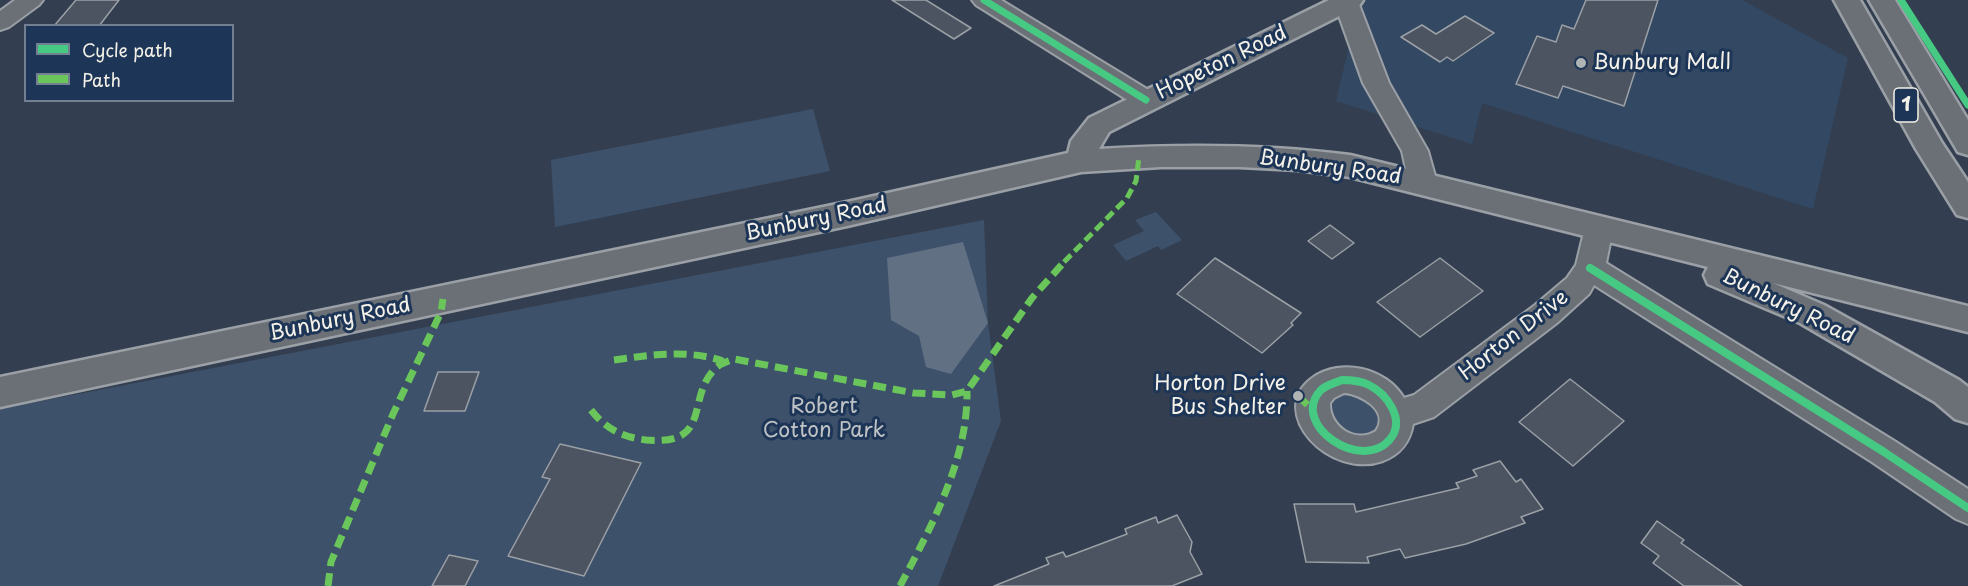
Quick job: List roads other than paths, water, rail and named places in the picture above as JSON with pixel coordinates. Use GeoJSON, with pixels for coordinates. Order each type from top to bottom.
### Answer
{"type":"FeatureCollection","features":[{"type":"Feature","properties":{"kind":"main road","name":"1"},"geometry":{"type":"LineString","coordinates":[[1847,0],[1931,149],[1968,207]]}},
{"type":"Feature","properties":{"kind":"main road","name":"1"},"geometry":{"type":"LineString","coordinates":[[1882,0],[1968,145]]}},
{"type":"Feature","properties":{"kind":"main road","name":"Hopeton Road"},"geometry":{"type":"LineString","coordinates":[[921,197],[1099,125],[1348,1]]}},
{"type":"Feature","properties":{"kind":"main road"},"geometry":{"type":"LineString","coordinates":[[1081,161],[1086,141],[1099,125]]}},
{"type":"Feature","properties":{"kind":"main road","name":"Bunbury Road"},"geometry":{"type":"LineString","coordinates":[[0,392],[1081,161],[1205,155],[1297,159],[1350,166],[1968,319]]}},
{"type":"Feature","properties":{"kind":"main road","name":"Bunbury Road"},"geometry":{"type":"LineString","coordinates":[[1633,237],[1812,314],[1947,391],[1968,408]]}},
{"type":"Feature","properties":{"kind":"street"},"geometry":{"type":"LineString","coordinates":[[0,22],[31,0]]}},
{"type":"Feature","properties":{"kind":"street"},"geometry":{"type":"LineString","coordinates":[[984,0],[1146,100]]}},
{"type":"Feature","properties":{"kind":"street"},"geometry":{"type":"LineString","coordinates":[[1348,1],[1376,83],[1415,151],[1423,183]]}},
{"type":"Feature","properties":{"kind":"street","name":"Horton Drive"},"geometry":{"type":"LineString","coordinates":[[1396,414],[1423,407],[1489,358],[1578,286],[1590,268],[1599,228]]}},
{"type":"Feature","properties":{"kind":"street"},"geometry":{"type":"LineString","coordinates":[[1590,268],[1884,452],[1968,508]]}},
{"type":"Feature","properties":{"kind":"place","name":"Bunbury Mall"},"geometry":{"type":"Point","coordinates":[1581,63]}},
{"type":"Feature","properties":{"kind":"place","name":"Horton Drive Bus Shelter"},"geometry":{"type":"Point","coordinates":[1298,396]}},
{"type":"Feature","properties":{"kind":"park label","name":"Robert Cotton Park"},"geometry":{"type":"Point","coordinates":[824,419]}}]}
